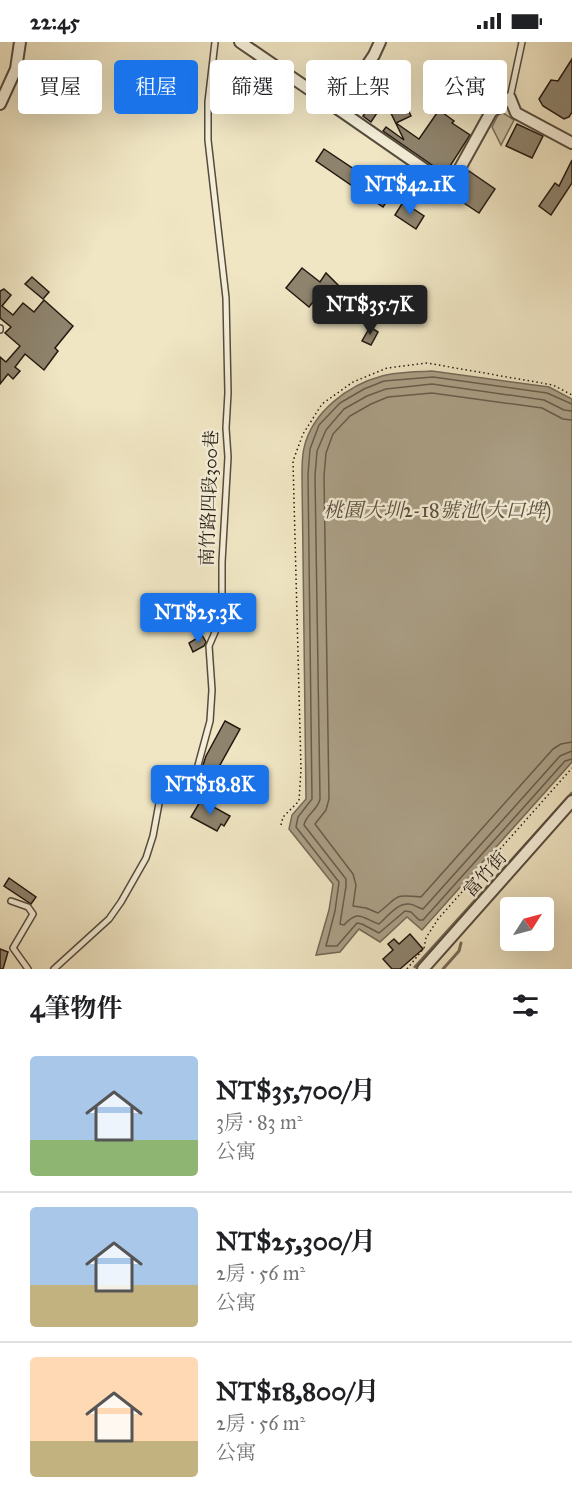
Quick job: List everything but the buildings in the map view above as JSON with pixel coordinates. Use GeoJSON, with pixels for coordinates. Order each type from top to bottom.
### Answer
{"type":"FeatureCollection","features":[{"type":"Feature","properties":{"kind":"street"},"geometry":{"type":"LineString","coordinates":[[0,104],[16,69],[20,42]]}},
{"type":"Feature","properties":{"kind":"street"},"geometry":{"type":"LineString","coordinates":[[240,42],[306,87]]}},
{"type":"Feature","properties":{"kind":"street"},"geometry":{"type":"LineString","coordinates":[[371,60],[380,42]]}},
{"type":"Feature","properties":{"kind":"street"},"geometry":{"type":"LineString","coordinates":[[345,114],[446,184],[454,179],[491,112],[510,98],[516,112],[572,143]]}},
{"type":"Feature","properties":{"kind":"street","name":"富竹街"},"geometry":{"type":"LineString","coordinates":[[423,969],[572,801]]}},
{"type":"Feature","properties":{"kind":"lane","name":"南竹路四段300巷"},"geometry":{"type":"LineString","coordinates":[[54,969],[109,919],[121,902],[146,858],[153,836],[160,798],[197,769],[210,721],[212,684],[208,646],[222,616],[222,562],[228,457],[226,298],[208,140],[208,102],[215,42]]}},
{"type":"Feature","properties":{"kind":"lane"},"geometry":{"type":"LineString","coordinates":[[510,98],[522,42]]}},
{"type":"Feature","properties":{"kind":"lane"},"geometry":{"type":"LineString","coordinates":[[11,901],[28,907],[33,914],[13,948],[28,969]]}},
{"type":"Feature","properties":{"kind":"path"},"geometry":{"type":"LineString","coordinates":[[281,825],[283,817],[298,801],[302,769],[293,461],[303,434],[322,404],[353,382],[387,368],[419,362],[553,385],[572,395]]}},
{"type":"Feature","properties":{"kind":"path"},"geometry":{"type":"LineString","coordinates":[[407,969],[424,948],[426,938],[438,919],[572,768]]}},
{"type":"Feature","properties":{"kind":"shaded area"},"geometry":{"type":"Polygon","coordinates":[[[505,114],[514,120],[501,145],[492,127],[498,115],[505,114]]]}},
{"type":"Feature","properties":{"kind":"water","name":"桃園大圳2-18號池(大口埤)"},"geometry":{"type":"Polygon","coordinates":[[[432,371],[549,387],[572,399],[572,762],[422,930],[407,917],[380,942],[359,929],[340,952],[316,955],[329,910],[333,884],[289,829],[292,815],[306,799],[303,451],[315,423],[323,412],[344,393],[382,376],[432,371]]]}},
{"type":"Feature","properties":{"kind":"waterway"},"geometry":{"type":"LineString","coordinates":[[415,967],[572,793]]}},
{"type":"Feature","properties":{"kind":"waterway"},"geometry":{"type":"LineString","coordinates":[[443,969],[459,951],[461,943]]}}]}
